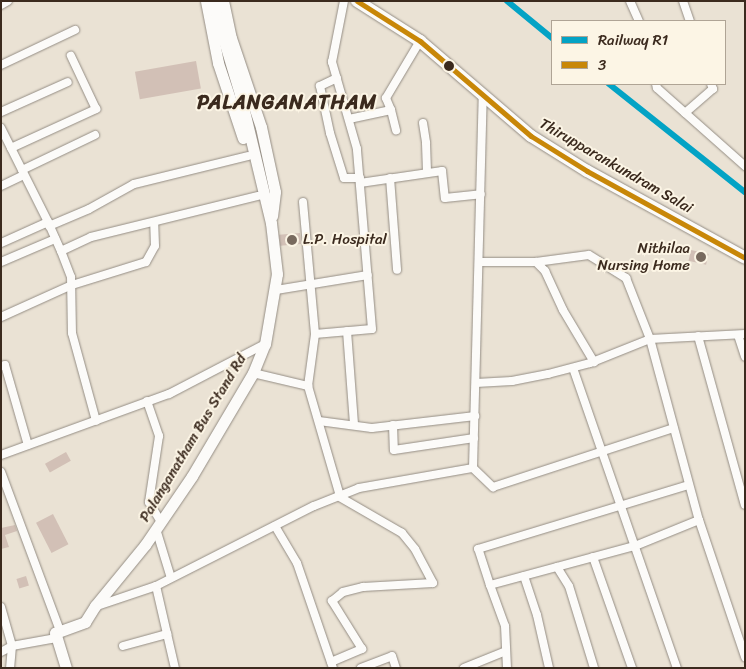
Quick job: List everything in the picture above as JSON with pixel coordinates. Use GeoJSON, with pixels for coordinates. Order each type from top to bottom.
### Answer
{"type":"FeatureCollection","features":[{"type":"Feature","properties":{"kind":"main road","name":"Thirupparankundram Salai"},"geometry":{"type":"LineString","coordinates":[[357,1],[420,41],[483,97],[531,136],[587,171],[745,258]]}},
{"type":"Feature","properties":{"kind":"street"},"geometry":{"type":"LineString","coordinates":[[1,5],[8,1]]}},
{"type":"Feature","properties":{"kind":"street"},"geometry":{"type":"LineString","coordinates":[[206,1],[218,63],[248,156],[258,196],[271,222]]}},
{"type":"Feature","properties":{"kind":"street","name":"Palanganatham Bus Stand Rd"},"geometry":{"type":"LineString","coordinates":[[58,634],[85,622],[95,606],[158,525],[192,476],[253,373],[265,344],[276,290],[277,274],[271,222],[240,94],[216,14],[215,1]]}},
{"type":"Feature","properties":{"kind":"street"},"geometry":{"type":"LineString","coordinates":[[223,1],[231,38],[261,127],[276,192],[271,222]]}},
{"type":"Feature","properties":{"kind":"street"},"geometry":{"type":"LineString","coordinates":[[315,334],[372,329],[357,149],[332,62],[344,1]]}},
{"type":"Feature","properties":{"kind":"street"},"geometry":{"type":"LineString","coordinates":[[630,1],[639,20]]}},
{"type":"Feature","properties":{"kind":"street"},"geometry":{"type":"LineString","coordinates":[[683,1],[690,20]]}},
{"type":"Feature","properties":{"kind":"street"},"geometry":{"type":"LineString","coordinates":[[1,65],[74,30]]}},
{"type":"Feature","properties":{"kind":"street"},"geometry":{"type":"LineString","coordinates":[[396,130],[386,98],[420,41]]}},
{"type":"Feature","properties":{"kind":"street"},"geometry":{"type":"LineString","coordinates":[[11,148],[96,109],[72,56]]}},
{"type":"Feature","properties":{"kind":"street"},"geometry":{"type":"LineString","coordinates":[[337,78],[320,86],[328,124],[344,178],[360,180],[390,178],[442,171],[445,198],[481,194]]}},
{"type":"Feature","properties":{"kind":"street"},"geometry":{"type":"LineString","coordinates":[[1,112],[68,82]]}},
{"type":"Feature","properties":{"kind":"street"},"geometry":{"type":"LineString","coordinates":[[656,85],[657,88],[745,166]]}},
{"type":"Feature","properties":{"kind":"street"},"geometry":{"type":"LineString","coordinates":[[685,113],[713,89],[711,85]]}},
{"type":"Feature","properties":{"kind":"street"},"geometry":{"type":"LineString","coordinates":[[483,97],[474,468],[493,487],[601,450],[674,428]]}},
{"type":"Feature","properties":{"kind":"street"},"geometry":{"type":"LineString","coordinates":[[349,119],[390,110]]}},
{"type":"Feature","properties":{"kind":"street"},"geometry":{"type":"LineString","coordinates":[[423,123],[427,173]]}},
{"type":"Feature","properties":{"kind":"street"},"geometry":{"type":"LineString","coordinates":[[2,134],[11,148],[48,224],[71,277],[72,333],[96,421]]}},
{"type":"Feature","properties":{"kind":"street"},"geometry":{"type":"LineString","coordinates":[[1,186],[95,136]]}},
{"type":"Feature","properties":{"kind":"street"},"geometry":{"type":"LineString","coordinates":[[1,243],[89,209],[134,184],[248,156]]}},
{"type":"Feature","properties":{"kind":"street"},"geometry":{"type":"LineString","coordinates":[[390,178],[398,270]]}},
{"type":"Feature","properties":{"kind":"street"},"geometry":{"type":"LineString","coordinates":[[61,251],[91,237],[258,196]]}},
{"type":"Feature","properties":{"kind":"street"},"geometry":{"type":"LineString","coordinates":[[275,526],[297,563],[332,665],[362,649],[332,601],[343,592],[363,587],[433,583],[414,549],[402,533],[339,496],[308,386],[315,334],[303,202]]}},
{"type":"Feature","properties":{"kind":"street"},"geometry":{"type":"LineString","coordinates":[[1,317],[72,285],[146,262],[155,246],[154,222]]}},
{"type":"Feature","properties":{"kind":"street"},"geometry":{"type":"LineString","coordinates":[[1,262],[55,239]]}},
{"type":"Feature","properties":{"kind":"street"},"geometry":{"type":"LineString","coordinates":[[479,262],[536,262],[589,255],[626,278],[650,339],[699,520],[745,657]]}},
{"type":"Feature","properties":{"kind":"street"},"geometry":{"type":"LineString","coordinates":[[536,262],[545,271],[563,310],[594,362]]}},
{"type":"Feature","properties":{"kind":"street"},"geometry":{"type":"LineString","coordinates":[[276,290],[368,275]]}},
{"type":"Feature","properties":{"kind":"street"},"geometry":{"type":"LineString","coordinates":[[347,331],[354,425]]}},
{"type":"Feature","properties":{"kind":"street"},"geometry":{"type":"LineString","coordinates":[[476,383],[512,380],[573,368],[594,362],[650,339],[741,334],[745,357]]}},
{"type":"Feature","properties":{"kind":"street"},"geometry":{"type":"LineString","coordinates":[[698,336],[745,505]]}},
{"type":"Feature","properties":{"kind":"street"},"geometry":{"type":"LineString","coordinates":[[1,455],[169,394],[265,344]]}},
{"type":"Feature","properties":{"kind":"street"},"geometry":{"type":"LineString","coordinates":[[1,366],[5,365],[28,445]]}},
{"type":"Feature","properties":{"kind":"street"},"geometry":{"type":"LineString","coordinates":[[573,368],[677,668]]}},
{"type":"Feature","properties":{"kind":"street"},"geometry":{"type":"LineString","coordinates":[[253,373],[308,386]]}},
{"type":"Feature","properties":{"kind":"street"},"geometry":{"type":"LineString","coordinates":[[147,401],[159,436],[149,502],[158,525],[171,578]]}},
{"type":"Feature","properties":{"kind":"street"},"geometry":{"type":"LineString","coordinates":[[318,420],[372,428],[475,416]]}},
{"type":"Feature","properties":{"kind":"street"},"geometry":{"type":"LineString","coordinates":[[393,425],[394,450],[474,438]]}},
{"type":"Feature","properties":{"kind":"street"},"geometry":{"type":"LineString","coordinates":[[95,606],[156,586],[275,526],[359,488],[474,468]]}},
{"type":"Feature","properties":{"kind":"street"},"geometry":{"type":"LineString","coordinates":[[2,477],[58,634],[66,668]]}},
{"type":"Feature","properties":{"kind":"street"},"geometry":{"type":"LineString","coordinates":[[507,668],[505,626],[478,549],[689,485]]}},
{"type":"Feature","properties":{"kind":"street"},"geometry":{"type":"LineString","coordinates":[[490,585],[635,546],[699,520]]}},
{"type":"Feature","properties":{"kind":"street"},"geometry":{"type":"LineString","coordinates":[[593,558],[632,668]]}},
{"type":"Feature","properties":{"kind":"street"},"geometry":{"type":"LineString","coordinates":[[556,567],[569,586],[594,668]]}},
{"type":"Feature","properties":{"kind":"street"},"geometry":{"type":"LineString","coordinates":[[524,576],[538,615],[549,668]]}},
{"type":"Feature","properties":{"kind":"street"},"geometry":{"type":"LineString","coordinates":[[156,586],[174,668]]}},
{"type":"Feature","properties":{"kind":"street"},"geometry":{"type":"LineString","coordinates":[[1,607],[12,646],[10,668]]}},
{"type":"Feature","properties":{"kind":"street"},"geometry":{"type":"LineString","coordinates":[[1,652],[12,646],[58,634]]}},
{"type":"Feature","properties":{"kind":"street"},"geometry":{"type":"LineString","coordinates":[[122,646],[167,634]]}},
{"type":"Feature","properties":{"kind":"street"},"geometry":{"type":"LineString","coordinates":[[464,668],[506,652]]}},
{"type":"Feature","properties":{"kind":"street"},"geometry":{"type":"LineString","coordinates":[[361,668],[392,656],[396,668]]}},
{"type":"Feature","properties":{"kind":"building"},"geometry":{"type":"Polygon","coordinates":[[[196,61],[201,89],[140,99],[135,72],[196,61]]]}},
{"type":"Feature","properties":{"kind":"building"},"geometry":{"type":"Polygon","coordinates":[[[300,233],[301,244],[280,246],[279,235],[300,233]]]}},
{"type":"Feature","properties":{"kind":"building"},"geometry":{"type":"Polygon","coordinates":[[[691,250],[709,254],[706,265],[689,261],[691,250]]]}},
{"type":"Feature","properties":{"kind":"building"},"geometry":{"type":"Polygon","coordinates":[[[66,452],[71,461],[50,472],[45,464],[66,452]]]}},
{"type":"Feature","properties":{"kind":"building"},"geometry":{"type":"Polygon","coordinates":[[[53,514],[68,544],[52,553],[36,523],[53,514]]]}},
{"type":"Feature","properties":{"kind":"building"},"geometry":{"type":"Polygon","coordinates":[[[15,525],[17,531],[5,535],[9,547],[1,549],[1,528],[15,525]]]}},
{"type":"Feature","properties":{"kind":"building"},"geometry":{"type":"Polygon","coordinates":[[[26,576],[29,586],[19,588],[16,579],[26,576]]]}},
{"type":"Feature","properties":{"kind":"rail line","name":"R1"},"geometry":{"type":"LineString","coordinates":[[507,1],[551,37]]}},
{"type":"Feature","properties":{"kind":"rail line","name":"R1"},"geometry":{"type":"LineString","coordinates":[[610,85],[745,192]]}},
{"type":"Feature","properties":{"kind":"transit line","name":"3"},"geometry":{"type":"LineString","coordinates":[[357,1],[420,41],[531,136],[587,171],[745,258]]}},
{"type":"Feature","properties":{"kind":"place","name":"L.P. Hospital"},"geometry":{"type":"Point","coordinates":[292,240]}},
{"type":"Feature","properties":{"kind":"place","name":"Nithilaa Nursing Home"},"geometry":{"type":"Point","coordinates":[701,257]}},
{"type":"Feature","properties":{"kind":"district","name":"PALANGANATHAM"},"geometry":{"type":"Point","coordinates":[287,102]}}]}
